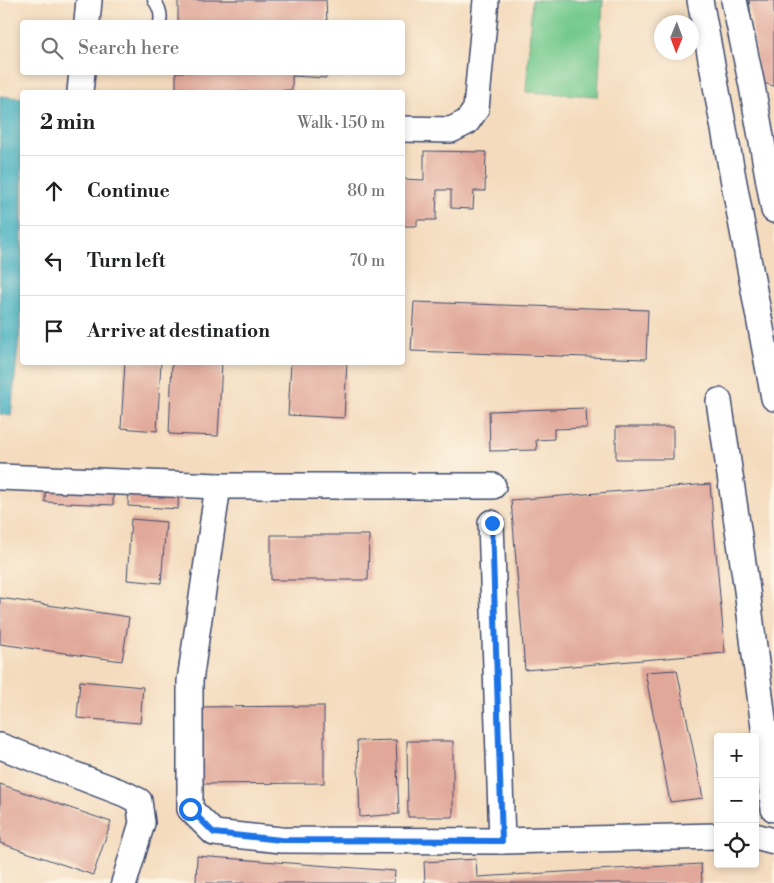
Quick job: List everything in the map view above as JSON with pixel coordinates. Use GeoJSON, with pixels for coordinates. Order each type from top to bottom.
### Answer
{"type":"FeatureCollection","features":[{"type":"Feature","properties":{"kind":"street"},"geometry":{"type":"LineString","coordinates":[[87,20],[89,0]]}},
{"type":"Feature","properties":{"kind":"street"},"geometry":{"type":"LineString","coordinates":[[405,129],[451,130],[467,122],[476,109],[486,0]]}},
{"type":"Feature","properties":{"kind":"street"},"geometry":{"type":"LineString","coordinates":[[700,0],[774,398]]}},
{"type":"Feature","properties":{"kind":"street"},"geometry":{"type":"LineString","coordinates":[[734,0],[763,88],[774,210]]}},
{"type":"Feature","properties":{"kind":"street"},"geometry":{"type":"LineString","coordinates":[[719,401],[747,590],[774,809]]}},
{"type":"Feature","properties":{"kind":"street"},"geometry":{"type":"LineString","coordinates":[[0,477],[218,486],[493,486]]}},
{"type":"Feature","properties":{"kind":"street"},"geometry":{"type":"LineString","coordinates":[[218,486],[190,681],[190,809],[214,833],[281,840],[502,841],[714,836]]}},
{"type":"Feature","properties":{"kind":"street"},"geometry":{"type":"LineString","coordinates":[[492,523],[502,841]]}},
{"type":"Feature","properties":{"kind":"street"},"geometry":{"type":"LineString","coordinates":[[0,746],[139,801],[142,823],[124,883]]}},
{"type":"Feature","properties":{"kind":"street"},"geometry":{"type":"LineString","coordinates":[[759,837],[774,841]]}},
{"type":"Feature","properties":{"kind":"lane"},"geometry":{"type":"LineString","coordinates":[[154,0],[159,7],[160,20]]}},
{"type":"Feature","properties":{"kind":"green space"},"geometry":{"type":"Polygon","coordinates":[[[532,0],[603,0],[598,96],[526,92],[532,0]]]}},
{"type":"Feature","properties":{"kind":"water"},"geometry":{"type":"Polygon","coordinates":[[[0,96],[20,98],[20,328],[11,416],[0,414],[0,96]]]}},
{"type":"Feature","properties":{"kind":"building"},"geometry":{"type":"Polygon","coordinates":[[[178,0],[326,0],[327,20],[178,20],[178,0]]]}},
{"type":"Feature","properties":{"kind":"building"},"geometry":{"type":"Polygon","coordinates":[[[749,0],[774,0],[774,86],[759,82],[749,0]]]}},
{"type":"Feature","properties":{"kind":"building"},"geometry":{"type":"Polygon","coordinates":[[[176,75],[326,75],[326,78],[292,76],[292,90],[176,90],[176,75]]]}},
{"type":"Feature","properties":{"kind":"building"},"geometry":{"type":"Polygon","coordinates":[[[424,151],[486,152],[485,191],[474,191],[473,209],[451,208],[451,190],[437,190],[436,220],[417,220],[417,226],[405,226],[405,179],[424,180],[424,151]]]}},
{"type":"Feature","properties":{"kind":"building"},"geometry":{"type":"Polygon","coordinates":[[[414,302],[648,310],[646,359],[411,351],[414,302]]]}},
{"type":"Feature","properties":{"kind":"building"},"geometry":{"type":"Polygon","coordinates":[[[125,365],[161,365],[157,431],[121,428],[125,365]]]}},
{"type":"Feature","properties":{"kind":"building"},"geometry":{"type":"Polygon","coordinates":[[[172,365],[222,365],[218,436],[169,434],[172,365]]]}},
{"type":"Feature","properties":{"kind":"building"},"geometry":{"type":"Polygon","coordinates":[[[291,365],[347,365],[344,418],[288,415],[291,365]]]}},
{"type":"Feature","properties":{"kind":"building"},"geometry":{"type":"Polygon","coordinates":[[[586,408],[587,428],[554,429],[554,439],[536,440],[537,450],[490,451],[489,411],[586,408]]]}},
{"type":"Feature","properties":{"kind":"building"},"geometry":{"type":"Polygon","coordinates":[[[616,427],[673,427],[673,459],[616,459],[616,427]]]}},
{"type":"Feature","properties":{"kind":"building"},"geometry":{"type":"Polygon","coordinates":[[[46,471],[114,474],[113,505],[45,502],[46,471]]]}},
{"type":"Feature","properties":{"kind":"building"},"geometry":{"type":"Polygon","coordinates":[[[129,477],[179,479],[178,509],[128,506],[129,477]]]}},
{"type":"Feature","properties":{"kind":"building"},"geometry":{"type":"Polygon","coordinates":[[[710,484],[725,653],[525,670],[511,500],[710,484]]]}},
{"type":"Feature","properties":{"kind":"building"},"geometry":{"type":"Polygon","coordinates":[[[131,519],[166,522],[161,583],[127,580],[131,519]]]}},
{"type":"Feature","properties":{"kind":"building"},"geometry":{"type":"Polygon","coordinates":[[[271,535],[369,535],[368,580],[271,580],[271,535]]]}},
{"type":"Feature","properties":{"kind":"building"},"geometry":{"type":"Polygon","coordinates":[[[0,598],[129,617],[122,661],[0,644],[0,598]]]}},
{"type":"Feature","properties":{"kind":"building"},"geometry":{"type":"Polygon","coordinates":[[[677,670],[703,798],[670,802],[645,672],[677,670]]]}},
{"type":"Feature","properties":{"kind":"building"},"geometry":{"type":"Polygon","coordinates":[[[80,681],[143,687],[140,723],[77,718],[80,681]]]}},
{"type":"Feature","properties":{"kind":"building"},"geometry":{"type":"Polygon","coordinates":[[[324,706],[324,783],[194,784],[193,707],[324,706]]]}},
{"type":"Feature","properties":{"kind":"building"},"geometry":{"type":"Polygon","coordinates":[[[396,740],[399,814],[360,817],[357,741],[396,740]]]}},
{"type":"Feature","properties":{"kind":"building"},"geometry":{"type":"Polygon","coordinates":[[[407,741],[453,741],[453,817],[408,817],[407,741]]]}},
{"type":"Feature","properties":{"kind":"building"},"geometry":{"type":"Polygon","coordinates":[[[0,784],[111,822],[93,875],[0,843],[0,784]]]}},
{"type":"Feature","properties":{"kind":"building"},"geometry":{"type":"Polygon","coordinates":[[[197,856],[395,871],[394,883],[196,883],[197,856]]]}},
{"type":"Feature","properties":{"kind":"building"},"geometry":{"type":"Polygon","coordinates":[[[476,859],[477,877],[701,864],[702,883],[425,883],[424,862],[476,859]]]}},
{"type":"Feature","properties":{"kind":"route"},"geometry":{"type":"LineString","coordinates":[[190,809],[214,833],[281,840],[502,841],[492,523]]}}]}
